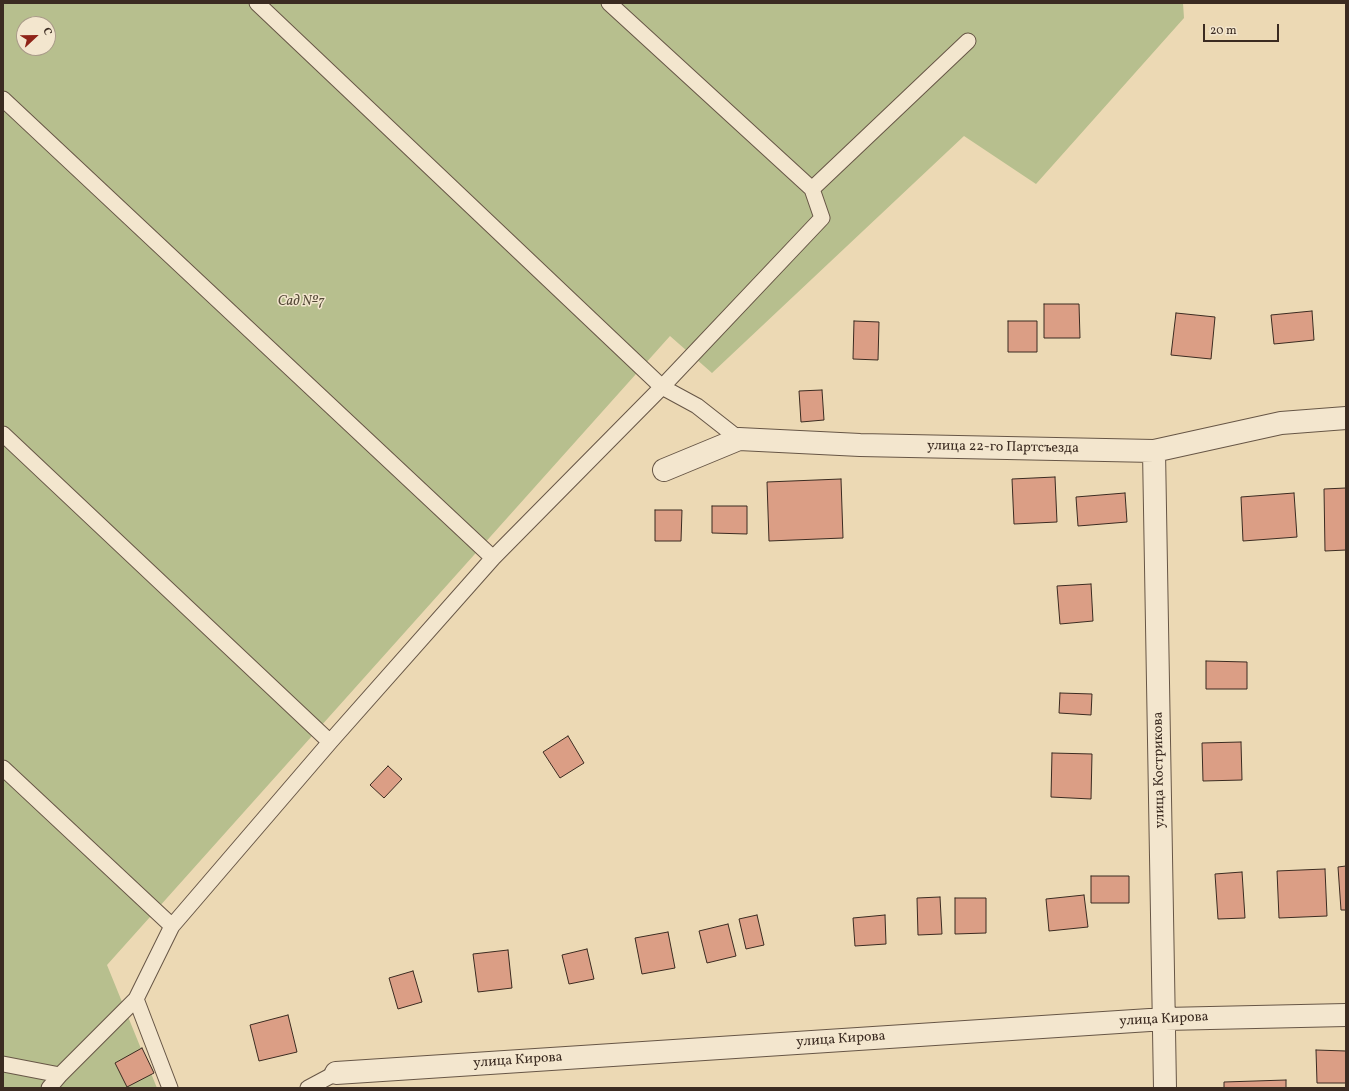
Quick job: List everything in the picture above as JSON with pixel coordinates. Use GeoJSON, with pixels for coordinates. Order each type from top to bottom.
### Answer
{"type":"FeatureCollection","features":[{"type":"Feature","properties":{"kind":"street","name":"улица 22-го Партсъезда"},"geometry":{"type":"LineString","coordinates":[[664,470],[739,439],[860,445],[1154,452],[1281,423],[1346,418]]}},
{"type":"Feature","properties":{"kind":"street","name":"улица Кострикова"},"geometry":{"type":"LineString","coordinates":[[1154,452],[1165,1088]]}},
{"type":"Feature","properties":{"kind":"street","name":"улица Кирова"},"geometry":{"type":"LineString","coordinates":[[336,1073],[1165,1019],[1346,1014]]}},
{"type":"Feature","properties":{"kind":"lane"},"geometry":{"type":"LineString","coordinates":[[257,3],[662,386],[697,406],[739,439]]}},
{"type":"Feature","properties":{"kind":"lane"},"geometry":{"type":"LineString","coordinates":[[49,1088],[60,1075],[136,999],[172,926],[330,742],[493,558],[662,386],[822,218],[812,190],[609,3]]}},
{"type":"Feature","properties":{"kind":"lane"},"geometry":{"type":"LineString","coordinates":[[812,190],[968,41]]}},
{"type":"Feature","properties":{"kind":"lane"},"geometry":{"type":"LineString","coordinates":[[3,99],[493,558]]}},
{"type":"Feature","properties":{"kind":"lane"},"geometry":{"type":"LineString","coordinates":[[3,434],[330,742]]}},
{"type":"Feature","properties":{"kind":"lane"},"geometry":{"type":"LineString","coordinates":[[3,768],[172,926]]}},
{"type":"Feature","properties":{"kind":"lane"},"geometry":{"type":"LineString","coordinates":[[136,999],[170,1088]]}},
{"type":"Feature","properties":{"kind":"lane"},"geometry":{"type":"LineString","coordinates":[[3,1064],[60,1075]]}},
{"type":"Feature","properties":{"kind":"lane"},"geometry":{"type":"LineString","coordinates":[[308,1088],[336,1073]]}},
{"type":"Feature","properties":{"kind":"green space","name":"Сад №7"},"geometry":{"type":"Polygon","coordinates":[[[3,3],[1183,3],[1184,18],[1036,184],[964,136],[712,373],[670,336],[107,965],[157,1088],[3,1088],[3,3]]]}},
{"type":"Feature","properties":{"kind":"building"},"geometry":{"type":"Polygon","coordinates":[[[1044,304],[1079,304],[1080,338],[1044,338],[1044,304]]]}},
{"type":"Feature","properties":{"kind":"building"},"geometry":{"type":"Polygon","coordinates":[[[1312,311],[1314,340],[1274,344],[1271,315],[1312,311]]]}},
{"type":"Feature","properties":{"kind":"building"},"geometry":{"type":"Polygon","coordinates":[[[1176,313],[1215,317],[1211,359],[1171,355],[1176,313]]]}},
{"type":"Feature","properties":{"kind":"building"},"geometry":{"type":"Polygon","coordinates":[[[854,321],[879,322],[878,360],[853,359],[854,321]]]}},
{"type":"Feature","properties":{"kind":"building"},"geometry":{"type":"Polygon","coordinates":[[[1008,321],[1037,321],[1037,352],[1008,352],[1008,321]]]}},
{"type":"Feature","properties":{"kind":"building"},"geometry":{"type":"Polygon","coordinates":[[[822,390],[824,420],[801,422],[799,391],[822,390]]]}},
{"type":"Feature","properties":{"kind":"building"},"geometry":{"type":"Polygon","coordinates":[[[1055,477],[1057,522],[1014,524],[1012,479],[1055,477]]]}},
{"type":"Feature","properties":{"kind":"building"},"geometry":{"type":"Polygon","coordinates":[[[841,479],[843,538],[769,541],[767,482],[841,479]]]}},
{"type":"Feature","properties":{"kind":"building"},"geometry":{"type":"Polygon","coordinates":[[[1346,488],[1346,550],[1325,551],[1324,489],[1346,488]]]}},
{"type":"Feature","properties":{"kind":"building"},"geometry":{"type":"Polygon","coordinates":[[[1125,493],[1127,522],[1078,526],[1076,497],[1125,493]]]}},
{"type":"Feature","properties":{"kind":"building"},"geometry":{"type":"Polygon","coordinates":[[[1294,493],[1297,537],[1243,541],[1241,497],[1294,493]]]}},
{"type":"Feature","properties":{"kind":"building"},"geometry":{"type":"Polygon","coordinates":[[[712,506],[747,506],[747,534],[712,533],[712,506]]]}},
{"type":"Feature","properties":{"kind":"building"},"geometry":{"type":"Polygon","coordinates":[[[655,510],[682,510],[681,541],[655,541],[655,510]]]}},
{"type":"Feature","properties":{"kind":"building"},"geometry":{"type":"Polygon","coordinates":[[[1091,584],[1093,621],[1060,624],[1057,586],[1091,584]]]}},
{"type":"Feature","properties":{"kind":"building"},"geometry":{"type":"Polygon","coordinates":[[[1206,661],[1247,662],[1247,689],[1206,689],[1206,661]]]}},
{"type":"Feature","properties":{"kind":"building"},"geometry":{"type":"Polygon","coordinates":[[[1060,693],[1092,694],[1091,715],[1059,713],[1060,693]]]}},
{"type":"Feature","properties":{"kind":"building"},"geometry":{"type":"Polygon","coordinates":[[[568,736],[584,763],[560,778],[543,752],[568,736]]]}},
{"type":"Feature","properties":{"kind":"building"},"geometry":{"type":"Polygon","coordinates":[[[1241,742],[1242,780],[1203,781],[1202,743],[1241,742]]]}},
{"type":"Feature","properties":{"kind":"building"},"geometry":{"type":"Polygon","coordinates":[[[1052,753],[1092,754],[1091,799],[1051,797],[1052,753]]]}},
{"type":"Feature","properties":{"kind":"building"},"geometry":{"type":"Polygon","coordinates":[[[388,766],[402,779],[384,798],[370,785],[388,766]]]}},
{"type":"Feature","properties":{"kind":"building"},"geometry":{"type":"Polygon","coordinates":[[[1346,866],[1346,910],[1341,910],[1338,867],[1346,866]]]}},
{"type":"Feature","properties":{"kind":"building"},"geometry":{"type":"Polygon","coordinates":[[[1325,869],[1327,916],[1279,918],[1277,871],[1325,869]]]}},
{"type":"Feature","properties":{"kind":"building"},"geometry":{"type":"Polygon","coordinates":[[[1242,872],[1245,918],[1218,919],[1215,874],[1242,872]]]}},
{"type":"Feature","properties":{"kind":"building"},"geometry":{"type":"Polygon","coordinates":[[[1091,876],[1129,876],[1129,903],[1091,903],[1091,876]]]}},
{"type":"Feature","properties":{"kind":"building"},"geometry":{"type":"Polygon","coordinates":[[[1084,895],[1088,927],[1049,931],[1046,899],[1084,895]]]}},
{"type":"Feature","properties":{"kind":"building"},"geometry":{"type":"Polygon","coordinates":[[[940,897],[942,934],[918,935],[917,898],[940,897]]]}},
{"type":"Feature","properties":{"kind":"building"},"geometry":{"type":"Polygon","coordinates":[[[955,898],[986,898],[986,933],[955,934],[955,898]]]}},
{"type":"Feature","properties":{"kind":"building"},"geometry":{"type":"Polygon","coordinates":[[[757,915],[764,945],[746,949],[739,919],[757,915]]]}},
{"type":"Feature","properties":{"kind":"building"},"geometry":{"type":"Polygon","coordinates":[[[885,915],[886,944],[855,946],[853,918],[885,915]]]}},
{"type":"Feature","properties":{"kind":"building"},"geometry":{"type":"Polygon","coordinates":[[[728,924],[736,956],[707,963],[699,931],[728,924]]]}},
{"type":"Feature","properties":{"kind":"building"},"geometry":{"type":"Polygon","coordinates":[[[668,932],[675,968],[642,974],[635,938],[668,932]]]}},
{"type":"Feature","properties":{"kind":"building"},"geometry":{"type":"Polygon","coordinates":[[[587,949],[594,979],[569,984],[562,955],[587,949]]]}},
{"type":"Feature","properties":{"kind":"building"},"geometry":{"type":"Polygon","coordinates":[[[508,950],[512,988],[478,992],[473,954],[508,950]]]}},
{"type":"Feature","properties":{"kind":"building"},"geometry":{"type":"Polygon","coordinates":[[[413,971],[422,1002],[398,1009],[389,978],[413,971]]]}},
{"type":"Feature","properties":{"kind":"building"},"geometry":{"type":"Polygon","coordinates":[[[288,1015],[297,1052],[259,1061],[250,1025],[288,1015]]]}},
{"type":"Feature","properties":{"kind":"building"},"geometry":{"type":"Polygon","coordinates":[[[142,1048],[154,1073],[127,1087],[115,1063],[142,1048]]]}},
{"type":"Feature","properties":{"kind":"building"},"geometry":{"type":"Polygon","coordinates":[[[1316,1050],[1346,1051],[1346,1083],[1317,1083],[1316,1050]]]}},
{"type":"Feature","properties":{"kind":"building"},"geometry":{"type":"Polygon","coordinates":[[[1286,1080],[1286,1088],[1224,1088],[1224,1082],[1286,1080]]]}}]}
